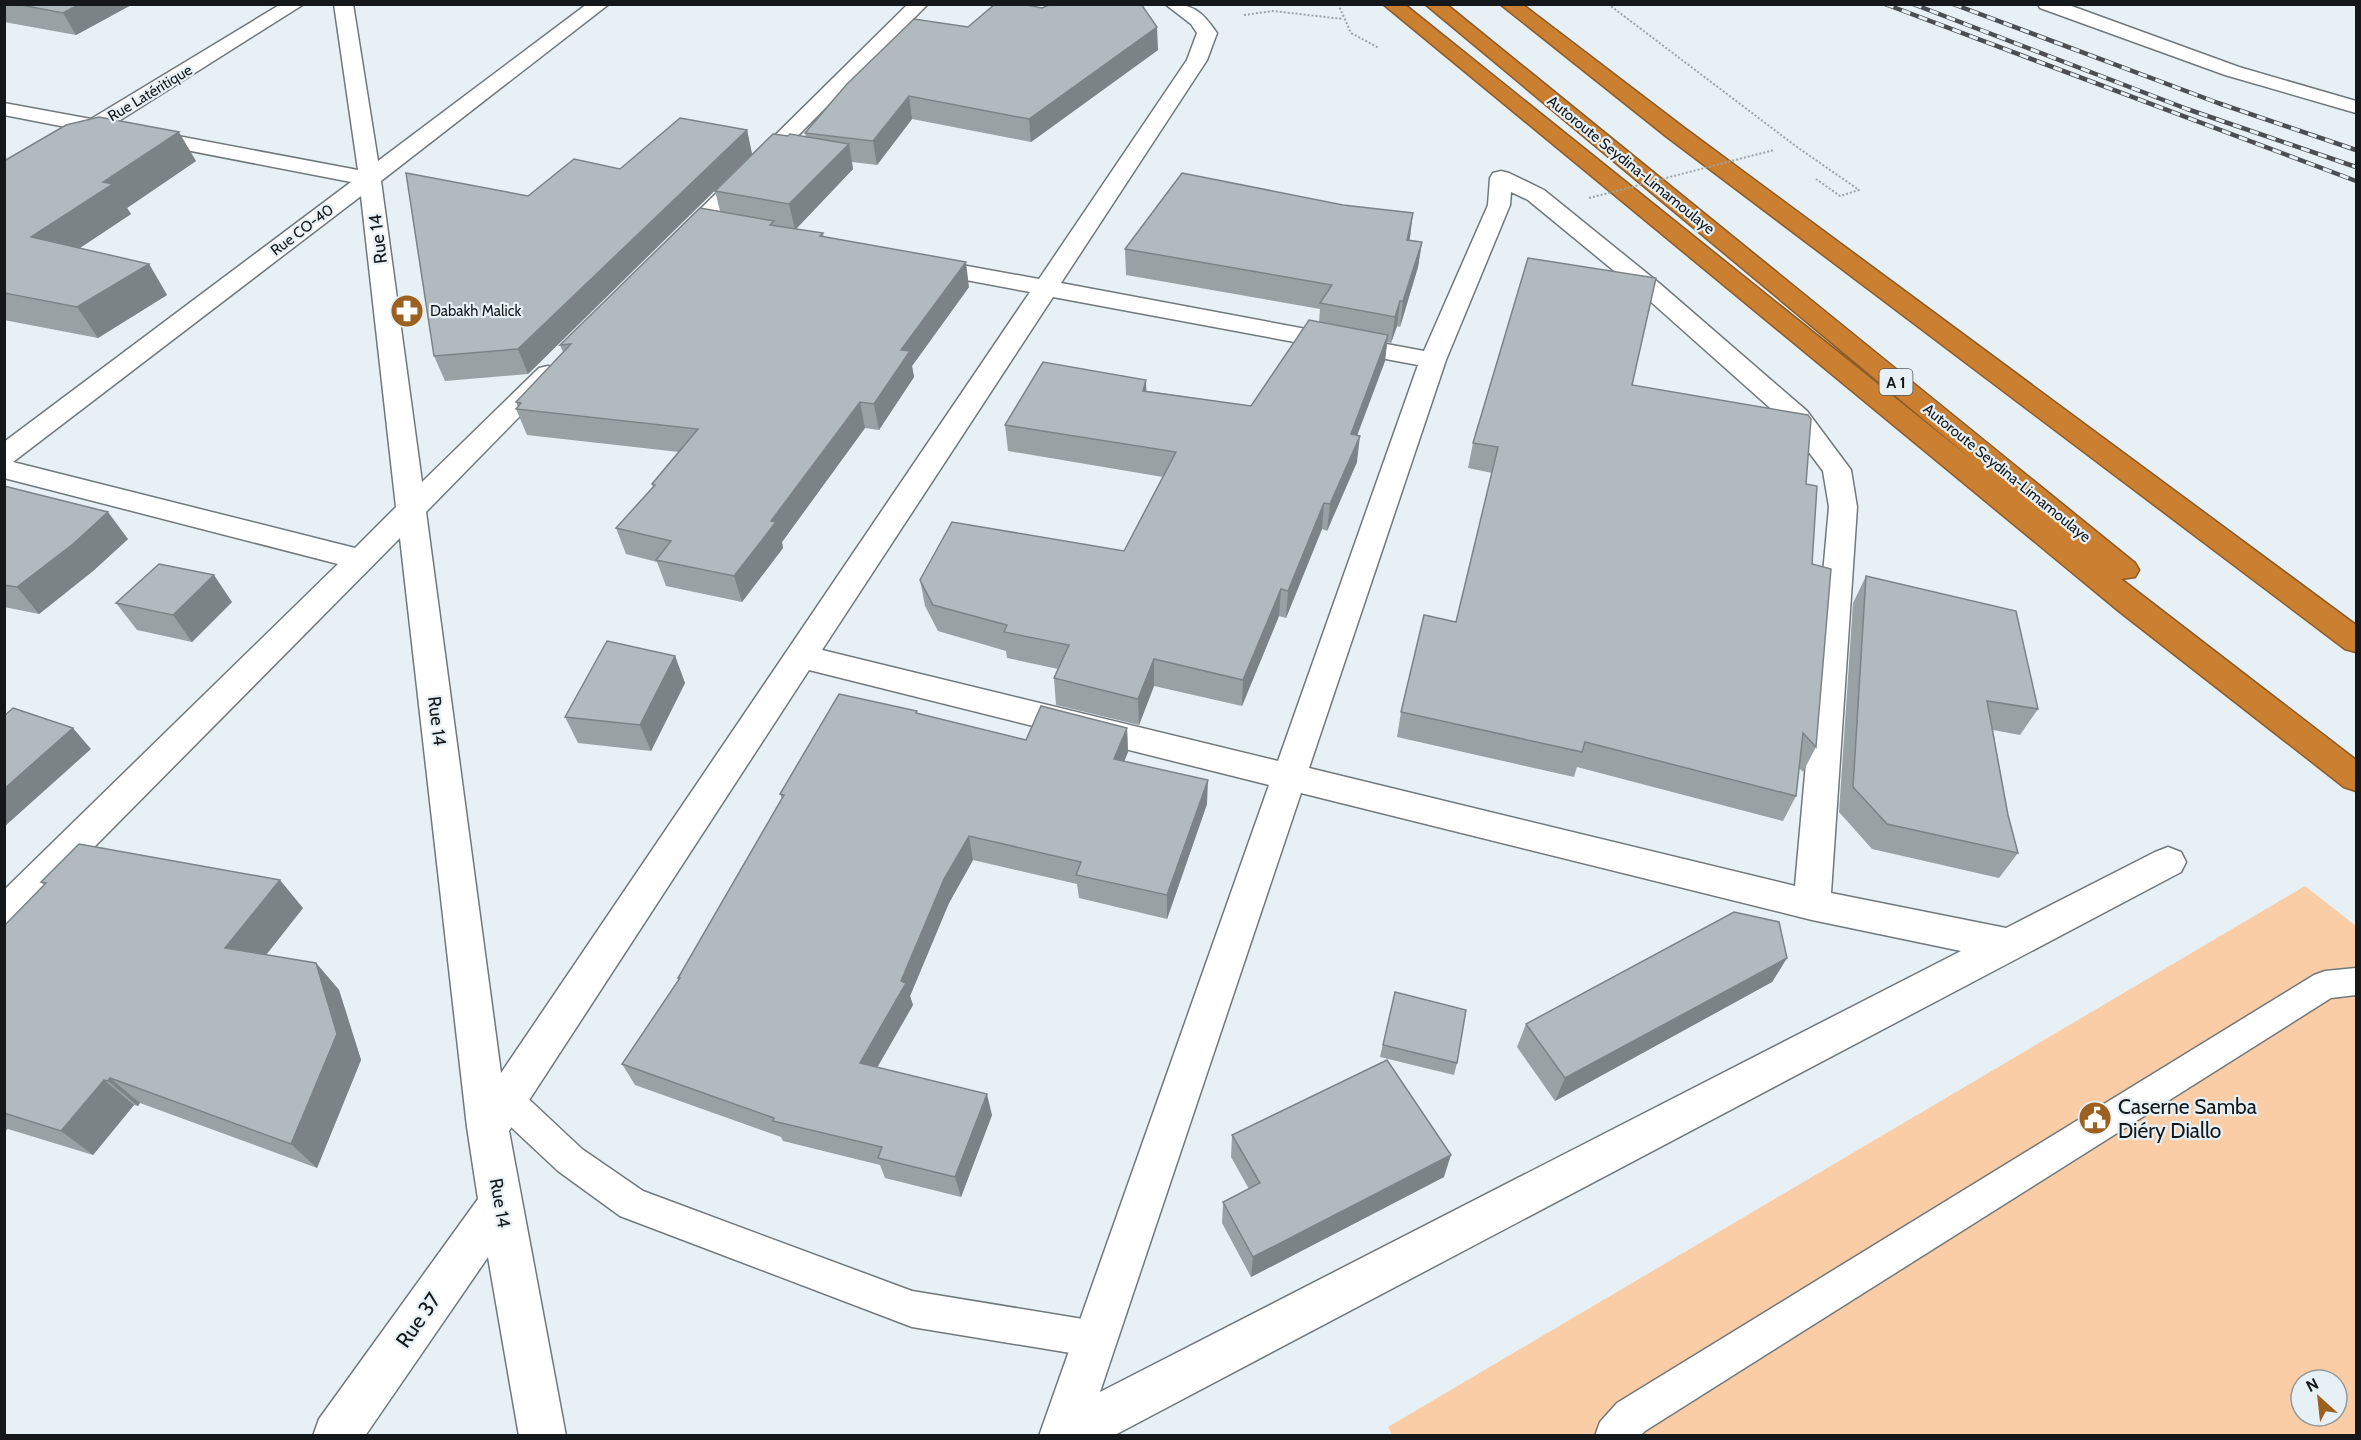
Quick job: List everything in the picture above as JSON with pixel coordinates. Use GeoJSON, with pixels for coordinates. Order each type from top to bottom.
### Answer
{"type":"FeatureCollection","features":[{"type":"Feature","properties":{"kind":"highway"},"geometry":{"type":"LineString","coordinates":[[1392,4],[2130,604],[2356,778]]}},
{"type":"Feature","properties":{"kind":"highway","name":"Autoroute Seydina-Limamoulaye"},"geometry":{"type":"LineString","coordinates":[[1434,4],[2356,761]]}},
{"type":"Feature","properties":{"kind":"highway"},"geometry":{"type":"LineString","coordinates":[[1509,4],[1675,132],[2356,641]]}},
{"type":"Feature","properties":{"kind":"street","name":"Rue Latéritique"},"geometry":{"type":"LineString","coordinates":[[64,144],[295,4]]}},
{"type":"Feature","properties":{"kind":"street","name":"Rue 14"},"geometry":{"type":"LineString","coordinates":[[343,4],[370,178],[410,510],[497,1114],[500,1204],[543,1436]]}},
{"type":"Feature","properties":{"kind":"street","name":"Rue CO-40"},"geometry":{"type":"LineString","coordinates":[[4,456],[600,4]]}},
{"type":"Feature","properties":{"kind":"street"},"geometry":{"type":"LineString","coordinates":[[659,263],[712,225],[920,4]]}},
{"type":"Feature","properties":{"kind":"street"},"geometry":{"type":"LineString","coordinates":[[2047,4],[2232,70],[2356,107]]}},
{"type":"Feature","properties":{"kind":"street"},"geometry":{"type":"LineString","coordinates":[[497,1114],[1048,288],[1197,60],[1207,33],[1186,12]]}},
{"type":"Feature","properties":{"kind":"street"},"geometry":{"type":"LineString","coordinates":[[4,109],[370,178]]}},
{"type":"Feature","properties":{"kind":"street"},"geometry":{"type":"LineString","coordinates":[[1063,1436],[1433,360],[1499,205],[1501,178],[1536,195],[1650,288],[1797,417],[1837,470],[1843,507],[1812,905]]}},
{"type":"Feature","properties":{"kind":"street"},"geometry":{"type":"LineString","coordinates":[[897,260],[1433,360]]}},
{"type":"Feature","properties":{"kind":"street"},"geometry":{"type":"LineString","coordinates":[[4,914],[568,354]]}},
{"type":"Feature","properties":{"kind":"street"},"geometry":{"type":"LineString","coordinates":[[4,469],[361,560]]}},
{"type":"Feature","properties":{"kind":"street"},"geometry":{"type":"LineString","coordinates":[[802,657],[1812,905],[2009,945]]}},
{"type":"Feature","properties":{"kind":"street"},"geometry":{"type":"LineString","coordinates":[[1063,1436],[2168,862]]}},
{"type":"Feature","properties":{"kind":"street","name":"Rue 37"},"geometry":{"type":"LineString","coordinates":[[336,1436],[500,1204]]}},
{"type":"Feature","properties":{"kind":"lane"},"geometry":{"type":"LineString","coordinates":[[1614,1436],[1631,1417],[2325,985],[2356,982]]}},
{"type":"Feature","properties":{"kind":"lane"},"geometry":{"type":"LineString","coordinates":[[497,1114],[570,1160],[632,1204],[912,1309],[1095,1339]]}},
{"type":"Feature","properties":{"kind":"path"},"geometry":{"type":"LineString","coordinates":[[1186,12],[1273,11],[1344,19],[1338,4]]}},
{"type":"Feature","properties":{"kind":"path"},"geometry":{"type":"LineString","coordinates":[[1608,4],[1797,147],[1859,190],[1840,196],[1812,176]]}},
{"type":"Feature","properties":{"kind":"path"},"geometry":{"type":"LineString","coordinates":[[1589,198],[1774,150]]}},
{"type":"Feature","properties":{"kind":"shaded area","name":"Caserne Samba Diéry Diallo"},"geometry":{"type":"Polygon","coordinates":[[[2305,886],[2356,926],[2356,1435],[1393,1436],[1388,1427],[2305,886]]]}},
{"type":"Feature","properties":{"kind":"building"},"geometry":{"type":"Polygon","coordinates":[[[16,4],[80,4],[63,13],[16,4]]]}},
{"type":"Feature","properties":{"kind":"building"},"geometry":{"type":"Polygon","coordinates":[[[995,4],[1022,4],[1042,8],[1051,4],[1141,4],[1157,27],[1029,119],[909,96],[873,141],[805,133],[847,84],[914,19],[968,27],[995,4]]]}},
{"type":"Feature","properties":{"kind":"building"},"geometry":{"type":"Polygon","coordinates":[[[99,117],[179,132],[103,182],[113,184],[31,237],[149,264],[77,307],[4,293],[4,161],[66,125],[99,117]]]}},
{"type":"Feature","properties":{"kind":"building"},"geometry":{"type":"Polygon","coordinates":[[[680,118],[747,130],[518,349],[434,356],[406,173],[528,196],[574,159],[620,169],[680,118]]]}},
{"type":"Feature","properties":{"kind":"building"},"geometry":{"type":"Polygon","coordinates":[[[773,134],[788,136],[790,134],[849,144],[789,204],[715,191],[773,134]]]}},
{"type":"Feature","properties":{"kind":"building"},"geometry":{"type":"Polygon","coordinates":[[[1182,173],[1343,205],[1413,213],[1407,240],[1422,242],[1403,301],[1400,301],[1395,317],[1320,303],[1332,285],[1125,249],[1182,173]]]}},
{"type":"Feature","properties":{"kind":"building"},"geometry":{"type":"Polygon","coordinates":[[[700,208],[774,221],[770,225],[823,233],[820,236],[966,262],[901,350],[910,351],[874,404],[860,402],[771,521],[776,522],[734,576],[656,560],[671,541],[616,528],[655,485],[652,484],[698,429],[516,409],[521,403],[516,402],[571,344],[560,345],[700,208]]]}},
{"type":"Feature","properties":{"kind":"building"},"geometry":{"type":"Polygon","coordinates":[[[1528,258],[1656,278],[1632,385],[1808,415],[1811,419],[1806,484],[1817,486],[1812,564],[1831,569],[1816,747],[1803,733],[1796,796],[1585,742],[1582,752],[1401,712],[1424,615],[1456,622],[1498,447],[1473,443],[1528,258]]]}},
{"type":"Feature","properties":{"kind":"building"},"geometry":{"type":"Polygon","coordinates":[[[1309,320],[1388,335],[1351,434],[1360,436],[1330,504],[1324,503],[1288,591],[1281,589],[1243,680],[1154,659],[1138,699],[1054,678],[1069,645],[1004,632],[1007,625],[933,605],[920,580],[952,522],[1124,551],[1176,452],[1005,425],[1043,362],[1146,380],[1143,391],[1251,406],[1309,320]]]}},
{"type":"Feature","properties":{"kind":"building"},"geometry":{"type":"Polygon","coordinates":[[[4,486],[108,512],[73,544],[17,587],[4,585],[4,486]]]}},
{"type":"Feature","properties":{"kind":"building"},"geometry":{"type":"Polygon","coordinates":[[[159,564],[214,575],[173,615],[116,603],[159,564]]]}},
{"type":"Feature","properties":{"kind":"building"},"geometry":{"type":"Polygon","coordinates":[[[1866,576],[2016,611],[2038,709],[1987,701],[2008,815],[2018,853],[1887,824],[1853,787],[1866,576]]]}},
{"type":"Feature","properties":{"kind":"building"},"geometry":{"type":"Polygon","coordinates":[[[607,641],[675,656],[640,725],[565,717],[607,641]]]}},
{"type":"Feature","properties":{"kind":"building"},"geometry":{"type":"Polygon","coordinates":[[[839,694],[917,711],[916,713],[1026,740],[1041,706],[1127,728],[1114,759],[1208,780],[1167,895],[1076,875],[1081,862],[969,836],[944,879],[901,981],[906,983],[860,1063],[987,1094],[955,1177],[878,1158],[882,1147],[773,1121],[774,1118],[622,1064],[680,978],[678,978],[784,795],[780,794],[839,694]]]}},
{"type":"Feature","properties":{"kind":"building"},"geometry":{"type":"Polygon","coordinates":[[[13,708],[73,728],[4,789],[4,716],[13,708]]]}},
{"type":"Feature","properties":{"kind":"building"},"geometry":{"type":"Polygon","coordinates":[[[79,844],[280,880],[225,948],[316,963],[337,1034],[291,1144],[110,1078],[108,1081],[104,1080],[61,1131],[4,1113],[4,926],[46,883],[41,882],[79,844]]]}},
{"type":"Feature","properties":{"kind":"building"},"geometry":{"type":"Polygon","coordinates":[[[1734,912],[1779,922],[1787,958],[1565,1078],[1526,1024],[1734,912]]]}},
{"type":"Feature","properties":{"kind":"building"},"geometry":{"type":"Polygon","coordinates":[[[1395,992],[1466,1010],[1457,1063],[1383,1045],[1395,992]]]}},
{"type":"Feature","properties":{"kind":"building"},"geometry":{"type":"Polygon","coordinates":[[[1387,1060],[1451,1155],[1253,1257],[1223,1202],[1260,1183],[1232,1135],[1387,1060]]]}},
{"type":"Feature","properties":{"kind":"railway"},"geometry":{"type":"LineString","coordinates":[[1885,4],[2356,181]]}},
{"type":"Feature","properties":{"kind":"railway"},"geometry":{"type":"LineString","coordinates":[[1913,4],[2187,109],[2356,167]]}},
{"type":"Feature","properties":{"kind":"railway"},"geometry":{"type":"LineString","coordinates":[[1953,4],[2218,103],[2356,150]]}},
{"type":"Feature","properties":{"kind":"place","name":"Dabakh Malick"},"geometry":{"type":"Point","coordinates":[407,311]}},
{"type":"Feature","properties":{"kind":"place","name":"Caserne Samba Diéry Diallo"},"geometry":{"type":"Point","coordinates":[2095,1118]}}]}
